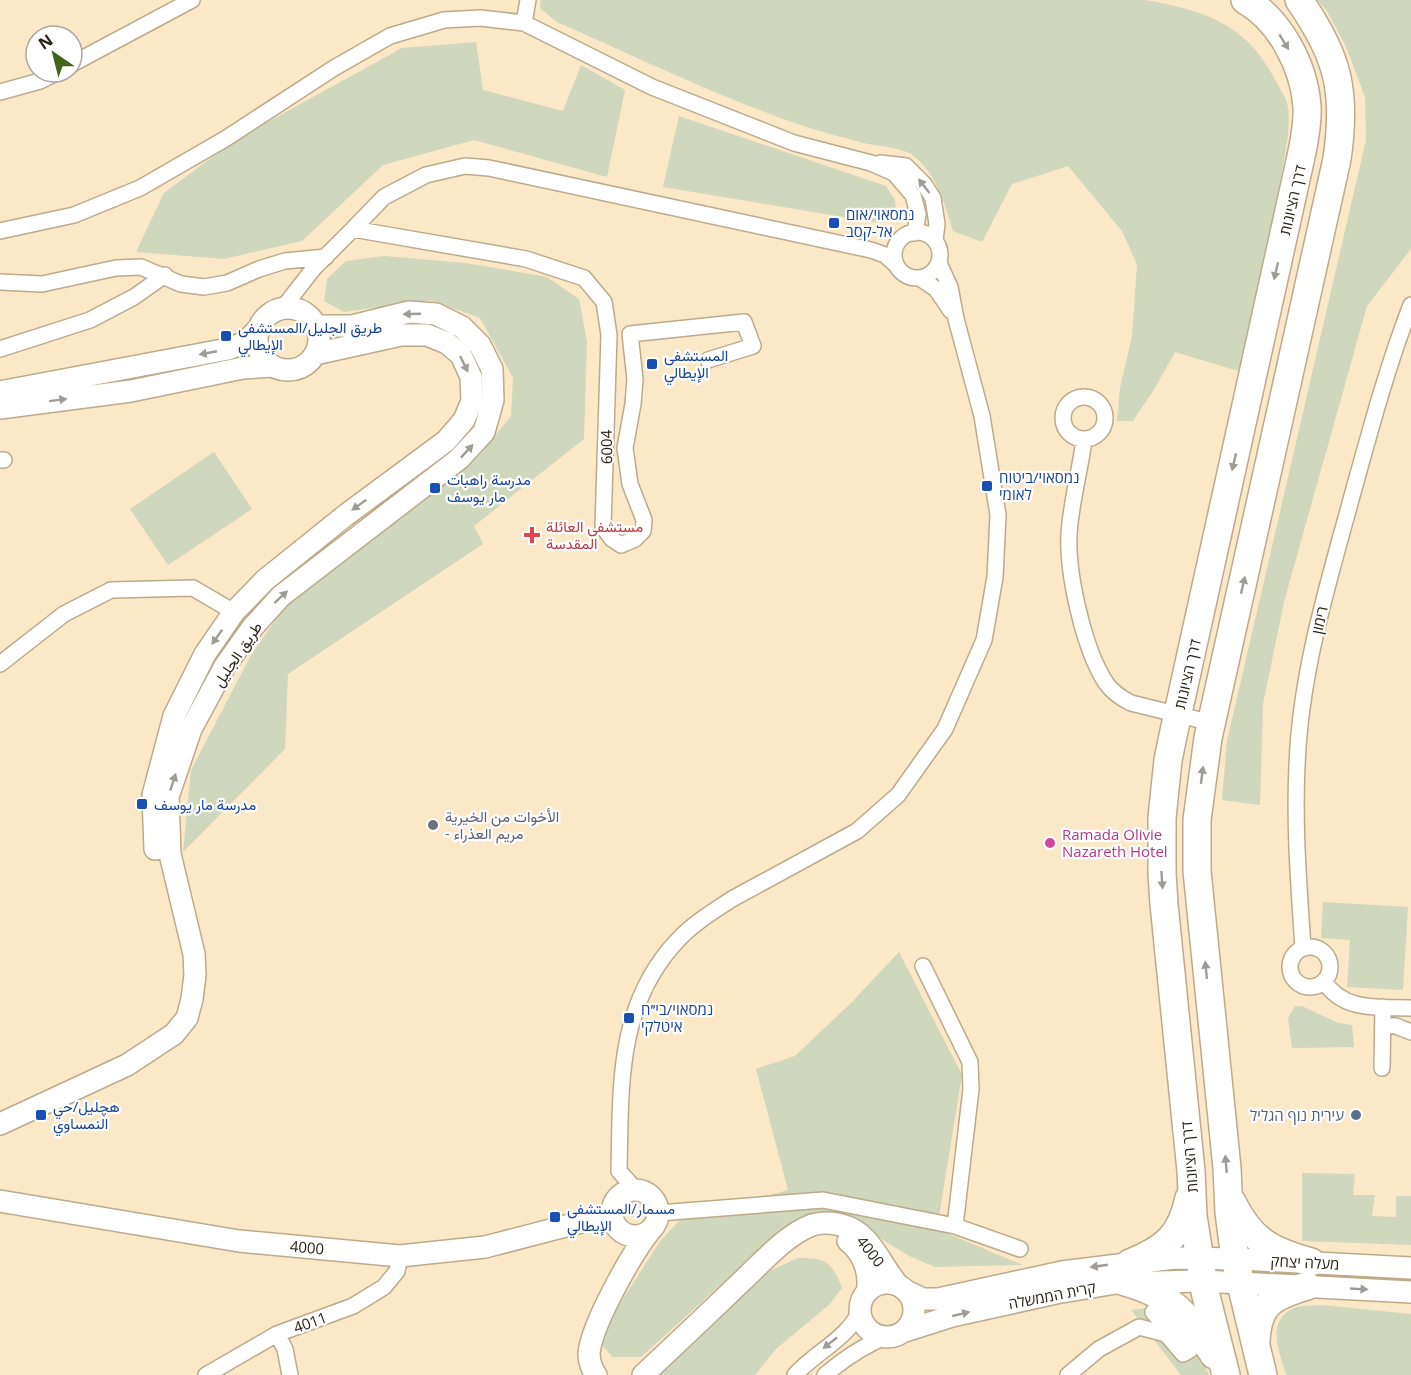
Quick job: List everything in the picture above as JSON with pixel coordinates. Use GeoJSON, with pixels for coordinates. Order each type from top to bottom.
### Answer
{"type":"FeatureCollection","features":[{"type":"Feature","properties":{"kind":"highway","name":"דרך הציונות"},"geometry":{"type":"LineString","coordinates":[[1225,1374],[1201,1269],[1193,1215],[1162,873],[1162,818],[1168,760],[1177,717],[1307,126],[1307,105],[1296,63],[1284,40],[1268,18],[1256,6],[1245,0]]}},
{"type":"Feature","properties":{"kind":"highway"},"geometry":{"type":"LineString","coordinates":[[1263,1375],[1238,1270],[1228,1193],[1197,871],[1197,820],[1212,723],[1342,129],[1342,102],[1329,50],[1299,0]]}},
{"type":"Feature","properties":{"kind":"highway"},"geometry":{"type":"LineString","coordinates":[[1192,1188],[1180,1228],[1173,1237],[1127,1272],[1178,1308],[1194,1326],[1225,1374]]}},
{"type":"Feature","properties":{"kind":"highway"},"geometry":{"type":"LineString","coordinates":[[1228,1193],[1238,1214],[1256,1237],[1266,1246],[1284,1254],[1309,1274],[1263,1308],[1258,1319],[1256,1345]]}},
{"type":"Feature","properties":{"kind":"street"},"geometry":{"type":"LineString","coordinates":[[84,58],[192,0]]}},
{"type":"Feature","properties":{"kind":"street"},"geometry":{"type":"LineString","coordinates":[[524,23],[528,0]]}},
{"type":"Feature","properties":{"kind":"street"},"geometry":{"type":"LineString","coordinates":[[0,231],[74,215],[140,188],[225,139],[334,68],[390,36],[444,20],[480,18],[524,23],[652,87],[794,143],[871,163],[894,173],[914,195],[918,214],[909,235],[894,251],[896,265]]}},
{"type":"Feature","properties":{"kind":"street"},"geometry":{"type":"LineString","coordinates":[[0,92],[29,84]]}},
{"type":"Feature","properties":{"kind":"street"},"geometry":{"type":"LineString","coordinates":[[871,163],[906,166],[924,184],[933,198],[937,224],[934,240]]}},
{"type":"Feature","properties":{"kind":"street"},"geometry":{"type":"LineString","coordinates":[[282,309],[326,257],[384,196],[426,175],[465,166],[489,168],[878,252],[885,255],[906,276],[920,278],[936,289],[956,319]]}},
{"type":"Feature","properties":{"kind":"street","name":"6004"},"geometry":{"type":"LineString","coordinates":[[353,229],[526,259],[584,278],[604,302],[609,335],[603,527],[612,539],[621,545],[635,539],[643,531],[644,520],[630,484],[625,448],[635,379],[630,334]]}},
{"type":"Feature","properties":{"kind":"street"},"geometry":{"type":"LineString","coordinates":[[847,244],[887,242],[923,233],[934,240],[940,253],[939,263],[933,272],[920,278]]}},
{"type":"Feature","properties":{"kind":"street"},"geometry":{"type":"LineString","coordinates":[[0,282],[42,284],[116,268],[141,267],[165,275],[181,284],[204,288],[227,283],[285,261],[326,257]]}},
{"type":"Feature","properties":{"kind":"street"},"geometry":{"type":"LineString","coordinates":[[635,1189],[619,1171],[622,1074],[628,1032],[648,980],[677,940],[714,911],[857,831],[898,795],[945,729],[984,640],[995,577],[998,515],[982,416],[956,319],[950,287],[939,263]]}},
{"type":"Feature","properties":{"kind":"street"},"geometry":{"type":"LineString","coordinates":[[0,349],[90,320],[134,297],[165,275]]}},
{"type":"Feature","properties":{"kind":"street","name":"רימון"},"geometry":{"type":"LineString","coordinates":[[1303,948],[1297,836],[1297,765],[1308,675],[1324,598],[1393,350],[1411,305]]}},
{"type":"Feature","properties":{"kind":"street"},"geometry":{"type":"LineString","coordinates":[[0,392],[228,349],[246,342],[264,319],[272,312],[282,309],[292,308],[302,311],[316,326],[319,335],[315,354],[301,367],[282,369],[273,366],[266,361],[258,347],[259,328]]}},
{"type":"Feature","properties":{"kind":"street","name":"طريق الجليل"},"geometry":{"type":"LineString","coordinates":[[0,1124],[127,1065],[174,1034],[187,1018],[195,975],[194,954],[170,854],[168,797],[191,729],[225,666],[252,628],[281,596],[459,459],[484,432],[493,400],[492,369],[480,345],[462,327],[436,314],[409,312],[352,326],[316,326]]}},
{"type":"Feature","properties":{"kind":"street"},"geometry":{"type":"LineString","coordinates":[[609,335],[744,322],[753,346],[708,360]]}},
{"type":"Feature","properties":{"kind":"street","name":"طريق الجليل"},"geometry":{"type":"LineString","coordinates":[[0,1112],[123,1053],[166,1028],[178,1015],[183,999],[184,954],[156,858],[153,795],[174,716],[205,654],[234,612],[265,580],[346,515],[446,441],[464,420],[472,401],[471,377],[461,356],[447,343],[427,335],[401,334],[315,354]]}},
{"type":"Feature","properties":{"kind":"street"},"geometry":{"type":"LineString","coordinates":[[0,408],[131,391],[243,368],[273,366]]}},
{"type":"Feature","properties":{"kind":"street"},"geometry":{"type":"LineString","coordinates":[[1084,440],[1069,537],[1074,592],[1098,670],[1107,685],[1119,698],[1131,704],[1177,717],[1212,723]]}},
{"type":"Feature","properties":{"kind":"street"},"geometry":{"type":"LineString","coordinates":[[0,664],[64,614],[111,590],[193,588],[234,612]]}},
{"type":"Feature","properties":{"kind":"street"},"geometry":{"type":"LineString","coordinates":[[1316,947],[1327,956],[1330,962],[1330,972],[1324,981],[1311,987],[1300,984],[1292,974],[1290,964],[1293,957],[1303,948],[1316,947]]}},
{"type":"Feature","properties":{"kind":"street"},"geometry":{"type":"LineString","coordinates":[[923,966],[970,1062],[971,1089],[955,1226]]}},
{"type":"Feature","properties":{"kind":"street"},"geometry":{"type":"LineString","coordinates":[[1324,981],[1341,1000],[1353,1004],[1411,1008]]}},
{"type":"Feature","properties":{"kind":"street"},"geometry":{"type":"LineString","coordinates":[[1382,1068],[1383,1007]]}},
{"type":"Feature","properties":{"kind":"street"},"geometry":{"type":"LineString","coordinates":[[1383,1025],[1396,1026],[1411,1032]]}},
{"type":"Feature","properties":{"kind":"street"},"geometry":{"type":"LineString","coordinates":[[596,1375],[590,1364],[592,1337],[632,1255],[658,1221],[659,1213],[655,1199],[648,1193],[635,1189],[616,1198],[612,1214],[615,1225],[624,1234],[632,1236],[649,1232]]}},
{"type":"Feature","properties":{"kind":"street"},"geometry":{"type":"LineString","coordinates":[[659,1213],[823,1200],[955,1226],[1020,1249]]}},
{"type":"Feature","properties":{"kind":"street","name":"4000"},"geometry":{"type":"LineString","coordinates":[[0,1201],[239,1241],[400,1256],[485,1247],[612,1214]]}},
{"type":"Feature","properties":{"kind":"street","name":"4000"},"geometry":{"type":"LineString","coordinates":[[644,1375],[775,1250],[800,1231],[814,1224],[826,1222],[852,1229],[862,1236],[902,1288]]}},
{"type":"Feature","properties":{"kind":"street"},"geometry":{"type":"LineString","coordinates":[[624,1234],[628,1254],[625,1269]]}},
{"type":"Feature","properties":{"kind":"street","name":"4000"},"geometry":{"type":"LineString","coordinates":[[775,1250],[790,1240],[805,1235],[833,1234],[846,1238],[855,1246],[863,1259],[869,1283],[863,1300]]}},
{"type":"Feature","properties":{"kind":"street","name":"4011"},"geometry":{"type":"LineString","coordinates":[[206,1375],[278,1334],[353,1306],[384,1287],[397,1271],[400,1256]]}},
{"type":"Feature","properties":{"kind":"street"},"geometry":{"type":"LineString","coordinates":[[878,1256],[917,1284],[942,1292],[964,1293]]}},
{"type":"Feature","properties":{"kind":"street","name":"מעלה יצחק"},"geometry":{"type":"LineString","coordinates":[[1201,1269],[1309,1274],[1411,1268]]}},
{"type":"Feature","properties":{"kind":"street","name":"קרית הממשלה"},"geometry":{"type":"LineString","coordinates":[[863,1300],[874,1286],[886,1283],[923,1299],[938,1299],[1062,1272],[1201,1269]]}},
{"type":"Feature","properties":{"kind":"street","name":"קרית הממשלה"},"geometry":{"type":"LineString","coordinates":[[825,1375],[869,1343],[952,1316],[1066,1291],[1127,1272]]}},
{"type":"Feature","properties":{"kind":"street","name":"מעלה יצחק"},"geometry":{"type":"LineString","coordinates":[[1309,1274],[1411,1292]]}},
{"type":"Feature","properties":{"kind":"street"},"geometry":{"type":"LineString","coordinates":[[863,1300],[861,1317],[870,1331],[878,1336],[896,1334],[911,1323],[915,1309],[913,1300],[902,1288]]}},
{"type":"Feature","properties":{"kind":"street"},"geometry":{"type":"LineString","coordinates":[[795,1375],[850,1327],[857,1318],[863,1300]]}},
{"type":"Feature","properties":{"kind":"street"},"geometry":{"type":"LineString","coordinates":[[1068,1375],[1099,1349],[1139,1327],[1166,1334],[1183,1354],[1190,1350],[1180,1329],[1159,1319],[1153,1312],[1194,1326]]}},
{"type":"Feature","properties":{"kind":"street"},"geometry":{"type":"LineString","coordinates":[[278,1334],[285,1349],[290,1375]]}},
{"type":"Feature","properties":{"kind":"green space"},"geometry":{"type":"Polygon","coordinates":[[[541,0],[1145,0],[1185,9],[1220,22],[1250,44],[1263,59],[1284,96],[1289,114],[1288,136],[1248,374],[1175,352],[1133,421],[1117,421],[1120,388],[1132,336],[1137,264],[1122,231],[1068,166],[1012,184],[982,242],[953,231],[935,182],[930,173],[911,154],[801,125],[731,99],[557,22],[540,8],[541,0]]]}},
{"type":"Feature","properties":{"kind":"green space"},"geometry":{"type":"Polygon","coordinates":[[[1317,0],[1411,0],[1411,249],[1367,306],[1284,602],[1263,704],[1260,805],[1222,800],[1227,741],[1366,140],[1365,97],[1347,49],[1327,11],[1317,0]]]}},
{"type":"Feature","properties":{"kind":"green space"},"geometry":{"type":"Polygon","coordinates":[[[476,42],[483,90],[563,111],[581,65],[625,90],[607,177],[474,140],[383,165],[302,241],[224,259],[136,252],[164,193],[235,140],[402,48],[476,42]]]}},
{"type":"Feature","properties":{"kind":"green space"},"geometry":{"type":"Polygon","coordinates":[[[679,116],[886,186],[895,200],[896,213],[880,223],[663,187],[679,116]]]}},
{"type":"Feature","properties":{"kind":"green space"},"geometry":{"type":"Polygon","coordinates":[[[384,256],[466,263],[547,277],[579,299],[587,342],[584,439],[474,526],[483,544],[288,674],[285,749],[183,852],[191,770],[251,655],[284,608],[478,457],[511,416],[513,378],[480,318],[430,300],[344,312],[324,301],[327,279],[346,261],[384,256]]]}},
{"type":"Feature","properties":{"kind":"green space"},"geometry":{"type":"Polygon","coordinates":[[[214,452],[252,509],[168,565],[130,509],[214,452]]]}},
{"type":"Feature","properties":{"kind":"green space"},"geometry":{"type":"Polygon","coordinates":[[[1323,902],[1408,907],[1403,990],[1347,987],[1350,940],[1321,938],[1323,902]]]}},
{"type":"Feature","properties":{"kind":"green space"},"geometry":{"type":"Polygon","coordinates":[[[899,952],[962,1075],[937,1229],[1023,1265],[935,1267],[909,1256],[843,1215],[810,1217],[770,1240],[641,1357],[612,1357],[597,1339],[661,1240],[679,1221],[788,1190],[756,1069],[795,1056],[852,1002],[899,952]]]}},
{"type":"Feature","properties":{"kind":"green space"},"geometry":{"type":"Polygon","coordinates":[[[1295,1006],[1302,1006],[1338,1023],[1352,1025],[1354,1047],[1292,1048],[1288,1018],[1295,1006]]]}},
{"type":"Feature","properties":{"kind":"green space"},"geometry":{"type":"Polygon","coordinates":[[[1302,1173],[1355,1174],[1353,1195],[1375,1195],[1372,1216],[1396,1217],[1396,1196],[1411,1196],[1411,1245],[1302,1241],[1302,1173]]]}},
{"type":"Feature","properties":{"kind":"green space"},"geometry":{"type":"Polygon","coordinates":[[[798,1258],[822,1260],[827,1263],[842,1288],[829,1305],[776,1349],[755,1375],[657,1375],[763,1274],[798,1258]]]}},
{"type":"Feature","properties":{"kind":"green space"},"geometry":{"type":"Polygon","coordinates":[[[1322,1305],[1411,1314],[1411,1375],[1286,1375],[1278,1348],[1277,1329],[1280,1321],[1285,1313],[1294,1308],[1322,1305]]]}},
{"type":"Feature","properties":{"kind":"green space"},"geometry":{"type":"Polygon","coordinates":[[[1147,1308],[1188,1331],[1209,1375],[1181,1375],[1131,1310],[1147,1308]]]}},
{"type":"Feature","properties":{"kind":"place","name":"נמסאוי/אום אל-קסב"},"geometry":{"type":"Point","coordinates":[834,223]}},
{"type":"Feature","properties":{"kind":"place","name":"طريق الجليل/المستشفى الإيطالي"},"geometry":{"type":"Point","coordinates":[226,336]}},
{"type":"Feature","properties":{"kind":"place","name":"المستشفى الإيطالي"},"geometry":{"type":"Point","coordinates":[652,364]}},
{"type":"Feature","properties":{"kind":"place","name":"נמסאוי/ביטוח לאומי"},"geometry":{"type":"Point","coordinates":[987,486]}},
{"type":"Feature","properties":{"kind":"place","name":"مدرسة راهبات مار يوسف"},"geometry":{"type":"Point","coordinates":[435,488]}},
{"type":"Feature","properties":{"kind":"place","name":"مستشفى العائلة المقدسة"},"geometry":{"type":"Point","coordinates":[532,535]}},
{"type":"Feature","properties":{"kind":"place","name":"مدرسة مار يوسف"},"geometry":{"type":"Point","coordinates":[142,804]}},
{"type":"Feature","properties":{"kind":"place","name":"الأخوات من الخيرية - مريم العذراء"},"geometry":{"type":"Point","coordinates":[433,825]}},
{"type":"Feature","properties":{"kind":"place","name":"Ramada Olivie Nazareth Hotel"},"geometry":{"type":"Point","coordinates":[1050,843]}},
{"type":"Feature","properties":{"kind":"place","name":"נמסאוי/בי״ח איטלקי"},"geometry":{"type":"Point","coordinates":[629,1018]}},
{"type":"Feature","properties":{"kind":"place","name":"هچليل/حي النمساوي"},"geometry":{"type":"Point","coordinates":[41,1115]}},
{"type":"Feature","properties":{"kind":"place","name":"עירית נוף הגליל"},"geometry":{"type":"Point","coordinates":[1356,1115]}},
{"type":"Feature","properties":{"kind":"place","name":"مسمار/المستشفى الإيطالي"},"geometry":{"type":"Point","coordinates":[555,1217]}}]}
